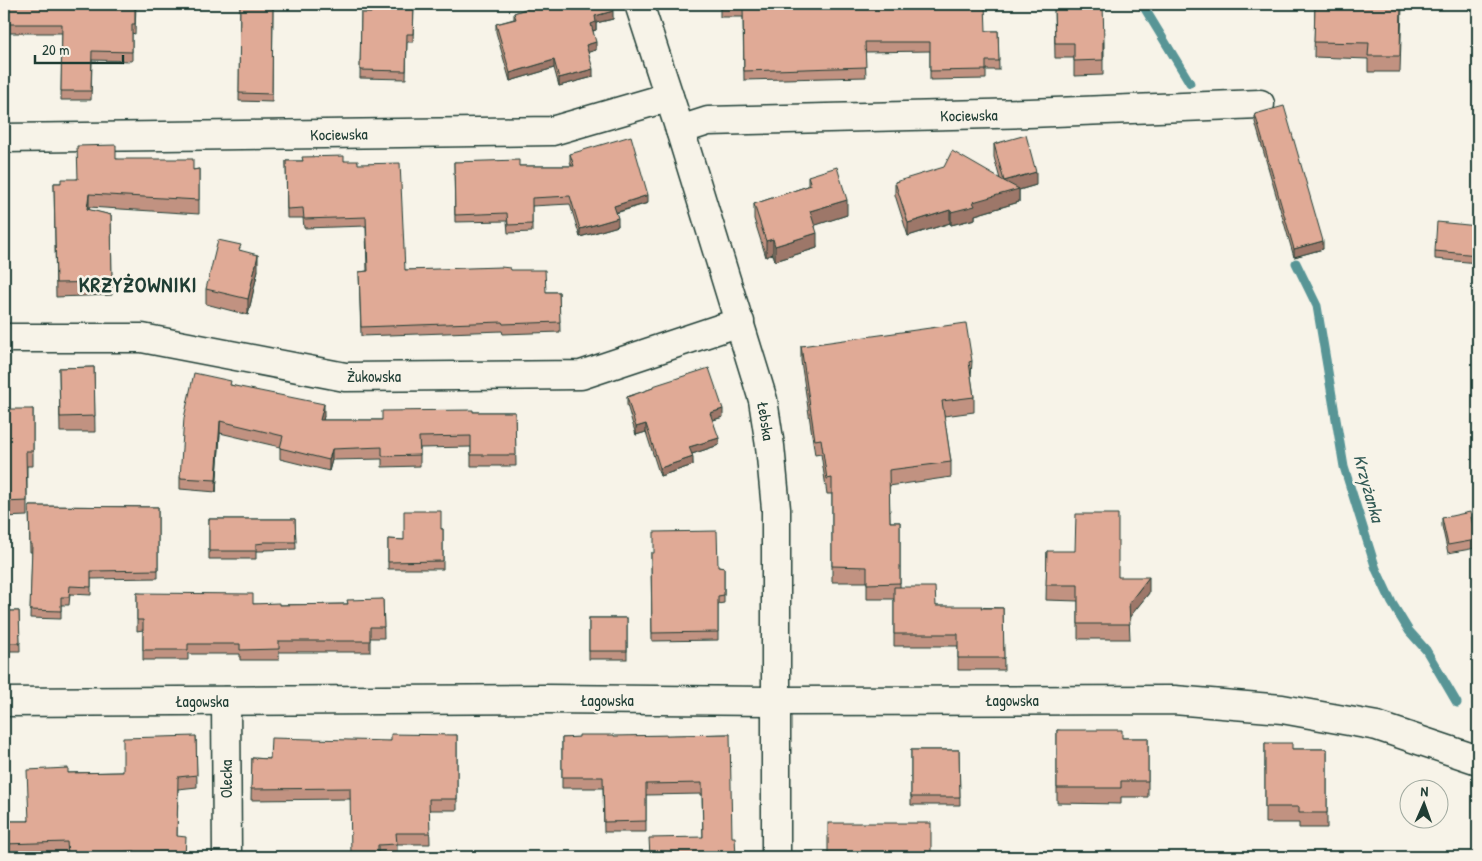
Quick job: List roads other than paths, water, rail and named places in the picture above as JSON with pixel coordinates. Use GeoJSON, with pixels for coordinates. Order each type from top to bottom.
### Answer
{"type":"FeatureCollection","features":[{"type":"Feature","properties":{"kind":"street","name":"Łebska"},"geometry":{"type":"LineString","coordinates":[[639,4],[763,400],[770,446],[776,509],[776,857]]}},
{"type":"Feature","properties":{"kind":"street","name":"Kociewska"},"geometry":{"type":"LineString","coordinates":[[4,138],[552,131],[668,96]]}},
{"type":"Feature","properties":{"kind":"street","name":"Kociewska"},"geometry":{"type":"LineString","coordinates":[[680,130],[708,121],[1029,114],[1260,104]]}},
{"type":"Feature","properties":{"kind":"street","name":"Żukowska"},"geometry":{"type":"LineString","coordinates":[[4,338],[142,338],[345,377],[581,375],[740,322]]}},
{"type":"Feature","properties":{"kind":"street","name":"Łagowska"},"geometry":{"type":"LineString","coordinates":[[4,702],[534,699],[775,701],[1174,700],[1282,709],[1377,726],[1478,760]]}},
{"type":"Feature","properties":{"kind":"street","name":"Olecka"},"geometry":{"type":"LineString","coordinates":[[226,701],[227,857]]}},
{"type":"Feature","properties":{"kind":"waterway","name":"Krzyżanka"},"geometry":{"type":"LineString","coordinates":[[1142,4],[1190,83]]}},
{"type":"Feature","properties":{"kind":"waterway","name":"Krzyżanka"},"geometry":{"type":"LineString","coordinates":[[1296,263],[1317,306],[1344,467],[1376,569],[1392,603],[1409,631],[1426,650],[1457,703]]}},
{"type":"Feature","properties":{"kind":"district","name":"KRZYŻOWNIKI"},"geometry":{"type":"Point","coordinates":[138,284]}}]}
